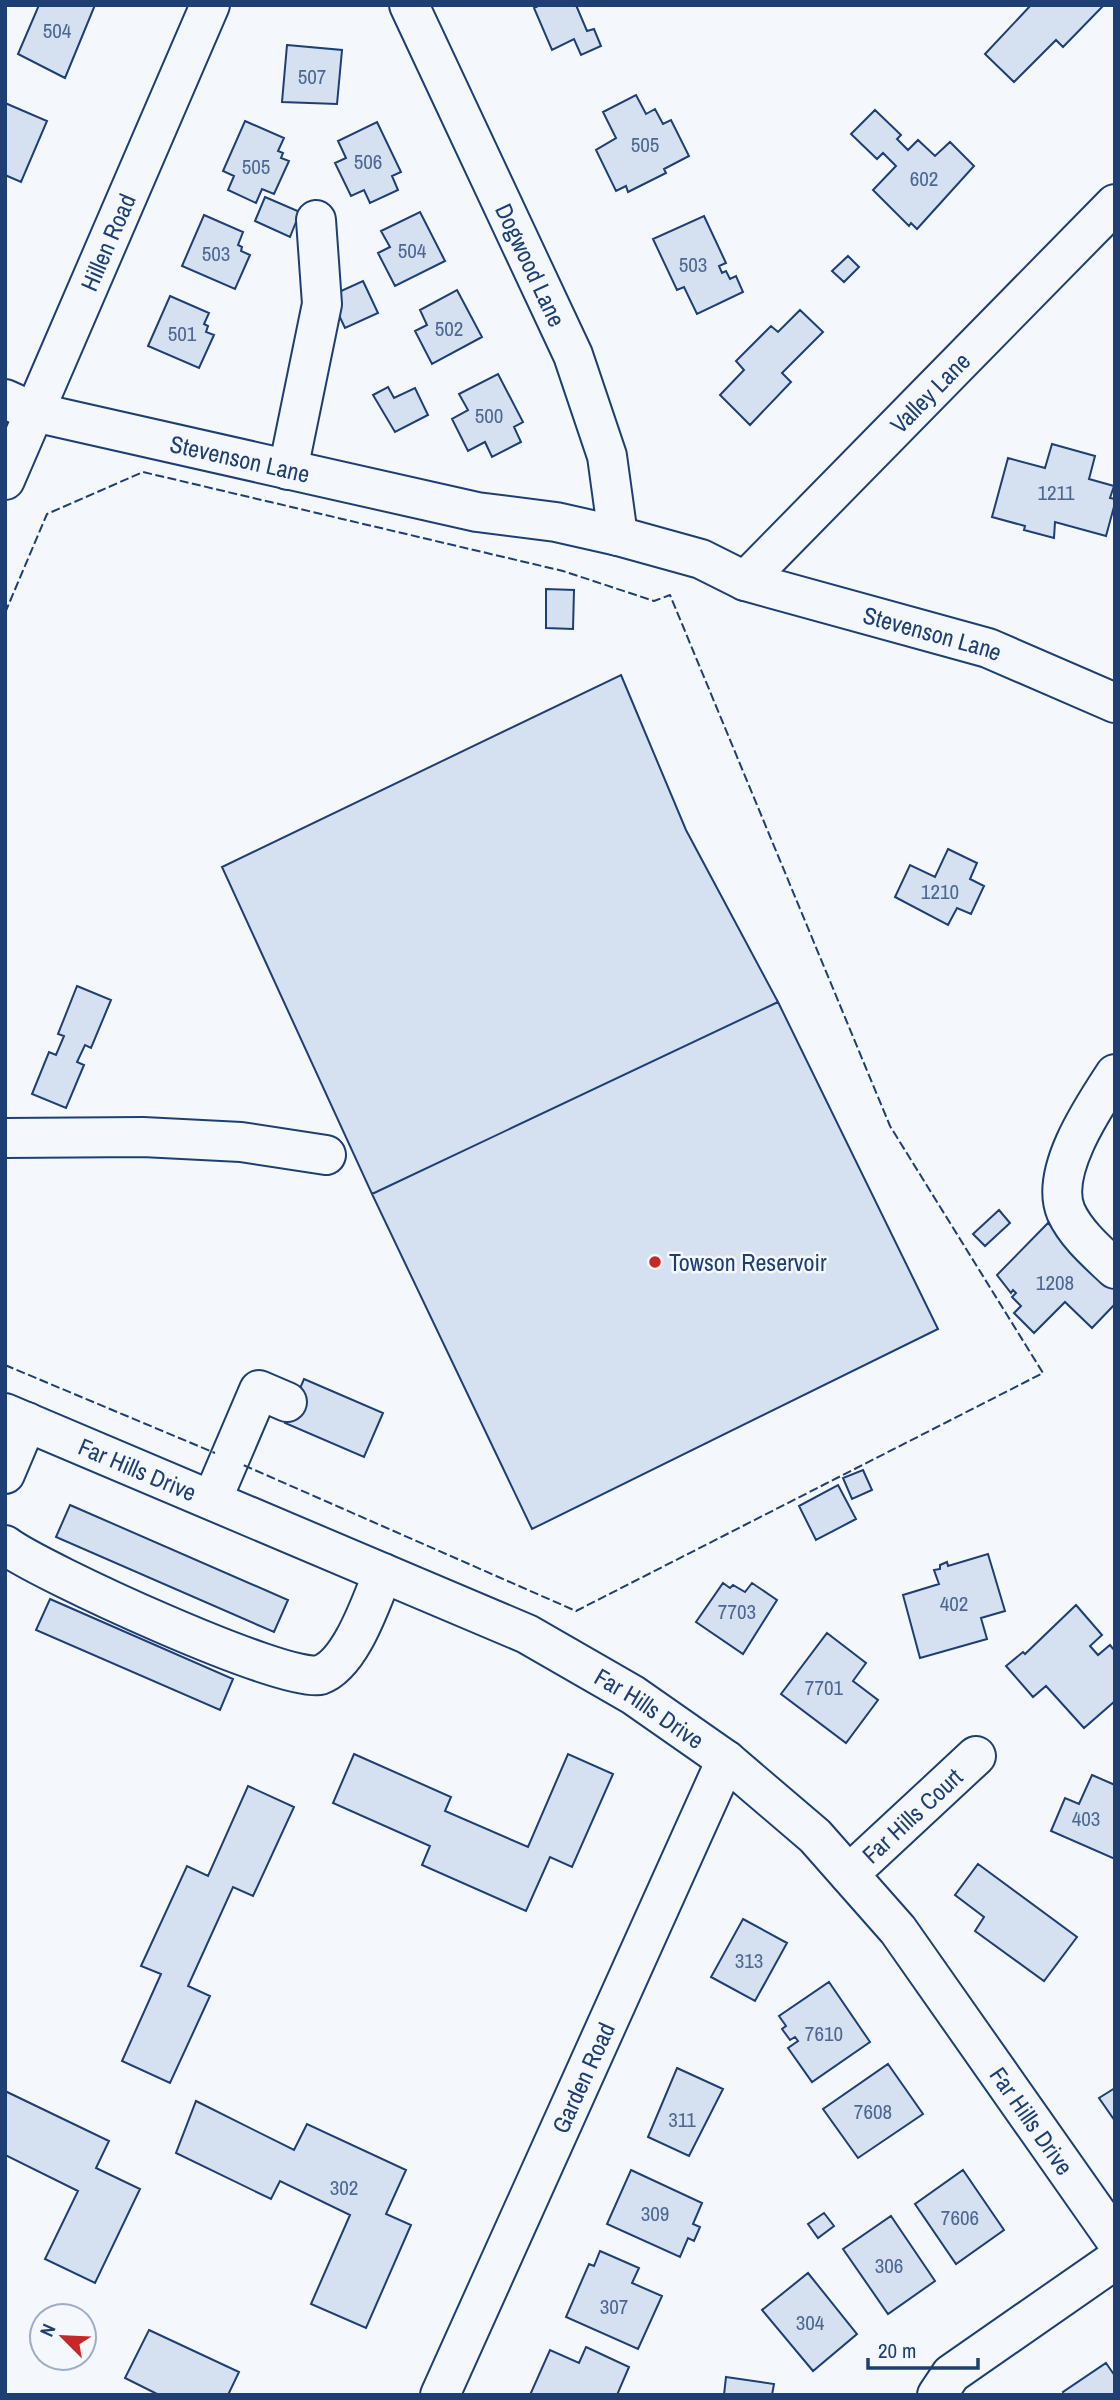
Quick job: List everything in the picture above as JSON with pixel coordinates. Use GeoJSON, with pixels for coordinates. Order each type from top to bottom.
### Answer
{"type":"FeatureCollection","features":[{"type":"Feature","properties":{"kind":"street","name":"Hillen Road"},"geometry":{"type":"LineString","coordinates":[[5,480],[20,405],[209,5]]}},
{"type":"Feature","properties":{"kind":"street","name":"Dogwood Lane"},"geometry":{"type":"LineString","coordinates":[[409,5],[573,355],[607,456],[618,536]]}},
{"type":"Feature","properties":{"kind":"street","name":"Valley Lane"},"geometry":{"type":"LineString","coordinates":[[745,581],[1115,204]]}},
{"type":"Feature","properties":{"kind":"street"},"geometry":{"type":"LineString","coordinates":[[288,470],[322,304],[317,220]]}},
{"type":"Feature","properties":{"kind":"street","name":"Stevenson Lane"},"geometry":{"type":"LineString","coordinates":[[20,405],[288,470],[477,512],[556,522],[618,536],[701,559],[745,581],[988,648],[1115,703]]}},
{"type":"Feature","properties":{"kind":"street","name":"Stevenson Lane"},"geometry":{"type":"LineString","coordinates":[[477,512],[561,546],[695,580],[745,581]]}},
{"type":"Feature","properties":{"kind":"street"},"geometry":{"type":"LineString","coordinates":[[1115,1074],[1083,1122],[1064,1177],[1065,1208],[1074,1226],[1115,1269]]}},
{"type":"Feature","properties":{"kind":"street"},"geometry":{"type":"LineString","coordinates":[[5,1138],[143,1137],[241,1142],[326,1155]]}},
{"type":"Feature","properties":{"kind":"street"},"geometry":{"type":"LineString","coordinates":[[212,1500],[260,1390],[287,1402]]}},
{"type":"Feature","properties":{"kind":"street"},"geometry":{"type":"LineString","coordinates":[[5,1474],[16,1417]]}},
{"type":"Feature","properties":{"kind":"street","name":"Far Hills Drive"},"geometry":{"type":"LineString","coordinates":[[16,1417],[527,1634],[573,1658],[726,1760],[815,1836],[849,1874],[934,1979],[1115,2239]]}},
{"type":"Feature","properties":{"kind":"street"},"geometry":{"type":"LineString","coordinates":[[5,1545],[136,1610],[251,1661],[284,1672],[319,1675],[343,1660],[383,1573]]}},
{"type":"Feature","properties":{"kind":"street","name":"Far Hills Court"},"geometry":{"type":"LineString","coordinates":[[849,1874],[976,1756]]}},
{"type":"Feature","properties":{"kind":"street","name":"Garden Road"},"geometry":{"type":"LineString","coordinates":[[440,2395],[726,1760]]}},
{"type":"Feature","properties":{"kind":"street"},"geometry":{"type":"LineString","coordinates":[[937,2395],[951,2374],[1115,2260]]}},
{"type":"Feature","properties":{"kind":"building"},"geometry":{"type":"Polygon","coordinates":[[[39,5],[95,5],[65,78],[18,54],[39,5]]]}},
{"type":"Feature","properties":{"kind":"building"},"geometry":{"type":"Polygon","coordinates":[[[540,5],[576,5],[587,31],[594,29],[601,46],[581,55],[574,39],[552,50],[534,8],[540,5]]]}},
{"type":"Feature","properties":{"kind":"building"},"geometry":{"type":"Polygon","coordinates":[[[1031,5],[1104,5],[1063,47],[1056,40],[1014,82],[985,54],[1031,5]]]}},
{"type":"Feature","properties":{"kind":"building"},"geometry":{"type":"Polygon","coordinates":[[[287,45],[342,50],[337,104],[282,102],[287,45]]]}},
{"type":"Feature","properties":{"kind":"building"},"geometry":{"type":"Polygon","coordinates":[[[636,95],[646,114],[655,109],[663,124],[671,120],[689,156],[664,169],[666,173],[628,192],[626,186],[616,191],[596,150],[616,138],[603,112],[636,95]]]}},
{"type":"Feature","properties":{"kind":"building"},"geometry":{"type":"Polygon","coordinates":[[[5,103],[47,121],[21,182],[5,175],[5,103]]]}},
{"type":"Feature","properties":{"kind":"building"},"geometry":{"type":"Polygon","coordinates":[[[875,110],[901,135],[897,139],[908,150],[918,140],[935,156],[950,142],[974,166],[917,229],[911,223],[909,226],[873,190],[896,166],[883,153],[877,159],[851,134],[875,110]]]}},
{"type":"Feature","properties":{"kind":"building"},"geometry":{"type":"Polygon","coordinates":[[[245,121],[284,138],[278,151],[283,153],[281,158],[289,161],[274,194],[262,189],[256,203],[228,190],[234,176],[223,171],[245,121]]]}},
{"type":"Feature","properties":{"kind":"building"},"geometry":{"type":"Polygon","coordinates":[[[377,122],[401,172],[392,176],[398,190],[370,203],[364,190],[351,196],[335,163],[346,158],[338,141],[377,122]]]}},
{"type":"Feature","properties":{"kind":"building"},"geometry":{"type":"Polygon","coordinates":[[[265,197],[300,212],[290,237],[255,221],[265,197]]]}},
{"type":"Feature","properties":{"kind":"building"},"geometry":{"type":"Polygon","coordinates":[[[420,212],[445,261],[395,286],[378,253],[390,247],[381,231],[420,212]]]}},
{"type":"Feature","properties":{"kind":"building"},"geometry":{"type":"Polygon","coordinates":[[[204,215],[243,232],[238,245],[242,247],[241,251],[250,255],[235,289],[182,266],[204,215]]]}},
{"type":"Feature","properties":{"kind":"building"},"geometry":{"type":"Polygon","coordinates":[[[704,216],[726,263],[719,266],[722,273],[726,271],[730,279],[736,276],[743,292],[697,314],[684,287],[677,290],[653,239],[704,216]]]}},
{"type":"Feature","properties":{"kind":"building"},"geometry":{"type":"Polygon","coordinates":[[[848,256],[859,267],[844,282],[832,271],[848,256]]]}},
{"type":"Feature","properties":{"kind":"building"},"geometry":{"type":"Polygon","coordinates":[[[363,281],[378,313],[345,328],[330,296],[363,281]]]}},
{"type":"Feature","properties":{"kind":"building"},"geometry":{"type":"Polygon","coordinates":[[[457,290],[482,337],[432,364],[415,331],[427,325],[420,310],[457,290]]]}},
{"type":"Feature","properties":{"kind":"building"},"geometry":{"type":"Polygon","coordinates":[[[170,296],[209,313],[204,324],[208,326],[206,332],[214,335],[199,368],[148,346],[170,296]]]}},
{"type":"Feature","properties":{"kind":"building"},"geometry":{"type":"Polygon","coordinates":[[[800,310],[823,332],[782,373],[791,382],[750,425],[720,395],[744,370],[736,361],[771,326],[778,332],[800,310]]]}},
{"type":"Feature","properties":{"kind":"building"},"geometry":{"type":"Polygon","coordinates":[[[498,374],[523,422],[514,427],[521,442],[492,457],[485,442],[468,451],[452,419],[468,410],[459,394],[498,374]]]}},
{"type":"Feature","properties":{"kind":"building"},"geometry":{"type":"Polygon","coordinates":[[[388,387],[394,398],[415,388],[428,415],[395,432],[373,395],[388,387]]]}},
{"type":"Feature","properties":{"kind":"building"},"geometry":{"type":"Polygon","coordinates":[[[1052,444],[1095,456],[1089,479],[1114,486],[1110,498],[1115,499],[1115,503],[1106,536],[1055,522],[1054,538],[992,517],[1008,458],[1045,468],[1052,444]]]}},
{"type":"Feature","properties":{"kind":"building"},"geometry":{"type":"Polygon","coordinates":[[[546,589],[574,590],[573,629],[546,628],[546,589]]]}},
{"type":"Feature","properties":{"kind":"building"},"geometry":{"type":"Polygon","coordinates":[[[621,675],[686,830],[778,1002],[372,1194],[222,867],[621,675]]]}},
{"type":"Feature","properties":{"kind":"building"},"geometry":{"type":"Polygon","coordinates":[[[948,849],[977,863],[970,879],[984,886],[971,914],[957,908],[948,925],[895,897],[910,865],[935,877],[948,849]]]}},
{"type":"Feature","properties":{"kind":"building"},"geometry":{"type":"Polygon","coordinates":[[[77,986],[111,1000],[91,1048],[85,1045],[77,1062],[84,1065],[66,1108],[32,1094],[49,1052],[56,1055],[64,1036],[58,1034],[77,986]]]}},
{"type":"Feature","properties":{"kind":"building","name":"Towson Reservoir"},"geometry":{"type":"Polygon","coordinates":[[[778,1002],[938,1329],[532,1529],[372,1194],[778,1002]]]}},
{"type":"Feature","properties":{"kind":"building"},"geometry":{"type":"Polygon","coordinates":[[[999,1210],[1010,1223],[985,1246],[973,1234],[999,1210]]]}},
{"type":"Feature","properties":{"kind":"building"},"geometry":{"type":"Polygon","coordinates":[[[1048,1223],[1115,1288],[1115,1304],[1092,1328],[1065,1302],[1034,1333],[1014,1313],[1021,1306],[1012,1297],[1016,1293],[1013,1290],[1011,1293],[997,1275],[1048,1223]]]}},
{"type":"Feature","properties":{"kind":"building"},"geometry":{"type":"Polygon","coordinates":[[[304,1379],[383,1413],[364,1457],[285,1423],[304,1379]]]}},
{"type":"Feature","properties":{"kind":"building"},"geometry":{"type":"Polygon","coordinates":[[[863,1470],[872,1490],[852,1499],[843,1478],[863,1470]]]}},
{"type":"Feature","properties":{"kind":"building"},"geometry":{"type":"Polygon","coordinates":[[[838,1485],[856,1519],[816,1540],[799,1506],[838,1485]]]}},
{"type":"Feature","properties":{"kind":"building"},"geometry":{"type":"Polygon","coordinates":[[[70,1505],[288,1600],[274,1632],[56,1537],[70,1505]]]}},
{"type":"Feature","properties":{"kind":"building"},"geometry":{"type":"Polygon","coordinates":[[[988,1554],[1005,1611],[981,1618],[987,1639],[920,1658],[903,1595],[939,1584],[934,1570],[940,1569],[940,1565],[947,1562],[948,1566],[988,1554]]]}},
{"type":"Feature","properties":{"kind":"building"},"geometry":{"type":"Polygon","coordinates":[[[723,1583],[745,1592],[752,1583],[777,1600],[743,1654],[696,1622],[723,1583]]]}},
{"type":"Feature","properties":{"kind":"building"},"geometry":{"type":"Polygon","coordinates":[[[50,1599],[233,1679],[220,1710],[36,1630],[50,1599]]]}},
{"type":"Feature","properties":{"kind":"building"},"geometry":{"type":"Polygon","coordinates":[[[1076,1605],[1102,1635],[1090,1646],[1098,1655],[1110,1645],[1115,1651],[1115,1701],[1084,1728],[1046,1686],[1033,1697],[1006,1666],[1023,1652],[1025,1654],[1076,1605]]]}},
{"type":"Feature","properties":{"kind":"building"},"geometry":{"type":"Polygon","coordinates":[[[827,1633],[866,1663],[853,1681],[878,1700],[846,1743],[781,1694],[827,1633]]]}},
{"type":"Feature","properties":{"kind":"building"},"geometry":{"type":"Polygon","coordinates":[[[354,1754],[451,1797],[445,1811],[528,1847],[568,1754],[613,1774],[572,1867],[550,1857],[526,1911],[422,1865],[430,1846],[333,1803],[354,1754]]]}},
{"type":"Feature","properties":{"kind":"building"},"geometry":{"type":"Polygon","coordinates":[[[1092,1775],[1115,1785],[1115,1859],[1051,1831],[1065,1798],[1079,1804],[1092,1775]]]}},
{"type":"Feature","properties":{"kind":"building"},"geometry":{"type":"Polygon","coordinates":[[[248,1786],[294,1807],[253,1896],[233,1887],[188,1986],[210,1996],[170,2083],[122,2061],[161,1974],[141,1966],[187,1866],[208,1876],[248,1786]]]}},
{"type":"Feature","properties":{"kind":"building"},"geometry":{"type":"Polygon","coordinates":[[[978,1864],[1077,1937],[1044,1981],[975,1931],[984,1917],[955,1895],[978,1864]]]}},
{"type":"Feature","properties":{"kind":"building"},"geometry":{"type":"Polygon","coordinates":[[[743,1919],[787,1943],[755,2001],[711,1977],[743,1919]]]}},
{"type":"Feature","properties":{"kind":"building"},"geometry":{"type":"Polygon","coordinates":[[[829,1982],[870,2042],[812,2082],[788,2048],[798,2041],[795,2037],[790,2040],[782,2029],[786,2026],[779,2016],[829,1982]]]}},
{"type":"Feature","properties":{"kind":"building"},"geometry":{"type":"Polygon","coordinates":[[[888,2064],[923,2114],[858,2158],[823,2109],[888,2064]]]}},
{"type":"Feature","properties":{"kind":"building"},"geometry":{"type":"Polygon","coordinates":[[[677,2068],[723,2089],[689,2156],[648,2137],[677,2068]]]}},
{"type":"Feature","properties":{"kind":"building"},"geometry":{"type":"Polygon","coordinates":[[[1115,2088],[1115,2121],[1099,2098],[1115,2088]]]}},
{"type":"Feature","properties":{"kind":"building"},"geometry":{"type":"Polygon","coordinates":[[[5,2091],[109,2141],[96,2168],[140,2189],[95,2283],[45,2259],[78,2191],[5,2155],[5,2091]]]}},
{"type":"Feature","properties":{"kind":"building"},"geometry":{"type":"Polygon","coordinates":[[[196,2101],[294,2150],[307,2124],[406,2170],[386,2214],[411,2225],[366,2328],[311,2304],[350,2215],[280,2181],[271,2199],[176,2153],[196,2101]]]}},
{"type":"Feature","properties":{"kind":"building"},"geometry":{"type":"Polygon","coordinates":[[[631,2170],[702,2203],[693,2224],[700,2227],[694,2241],[688,2238],[680,2257],[607,2224],[631,2170]]]}},
{"type":"Feature","properties":{"kind":"building"},"geometry":{"type":"Polygon","coordinates":[[[963,2170],[1004,2230],[956,2264],[915,2204],[963,2170]]]}},
{"type":"Feature","properties":{"kind":"building"},"geometry":{"type":"Polygon","coordinates":[[[824,2213],[834,2226],[818,2238],[808,2224],[824,2213]]]}},
{"type":"Feature","properties":{"kind":"building"},"geometry":{"type":"Polygon","coordinates":[[[891,2216],[935,2281],[888,2314],[843,2249],[891,2216]]]}},
{"type":"Feature","properties":{"kind":"building"},"geometry":{"type":"Polygon","coordinates":[[[600,2251],[639,2268],[632,2283],[662,2296],[638,2349],[566,2317],[589,2264],[594,2266],[600,2251]]]}},
{"type":"Feature","properties":{"kind":"building"},"geometry":{"type":"Polygon","coordinates":[[[808,2273],[857,2334],[813,2371],[762,2310],[808,2273]]]}},
{"type":"Feature","properties":{"kind":"building"},"geometry":{"type":"Polygon","coordinates":[[[149,2330],[239,2372],[228,2395],[159,2395],[125,2378],[149,2330]]]}},
{"type":"Feature","properties":{"kind":"building"},"geometry":{"type":"Polygon","coordinates":[[[586,2347],[629,2367],[617,2395],[530,2395],[550,2350],[579,2363],[586,2347]]]}},
{"type":"Feature","properties":{"kind":"building"},"geometry":{"type":"Polygon","coordinates":[[[1106,2363],[1115,2376],[1115,2395],[1064,2395],[1063,2392],[1106,2363]]]}},
{"type":"Feature","properties":{"kind":"building"},"geometry":{"type":"Polygon","coordinates":[[[726,2377],[774,2384],[772,2395],[724,2395],[726,2377]]]}},
{"type":"Feature","properties":{"kind":"fence"},"geometry":{"type":"LineString","coordinates":[[5,613],[47,514],[143,472],[563,571],[654,601],[670,595],[890,1126],[1043,1373],[576,1611],[241,1464]]}},
{"type":"Feature","properties":{"kind":"fence"},"geometry":{"type":"LineString","coordinates":[[5,1365],[215,1453]]}},
{"type":"Feature","properties":{"kind":"place","name":"Towson Reservoir"},"geometry":{"type":"Point","coordinates":[655,1262]}}]}
